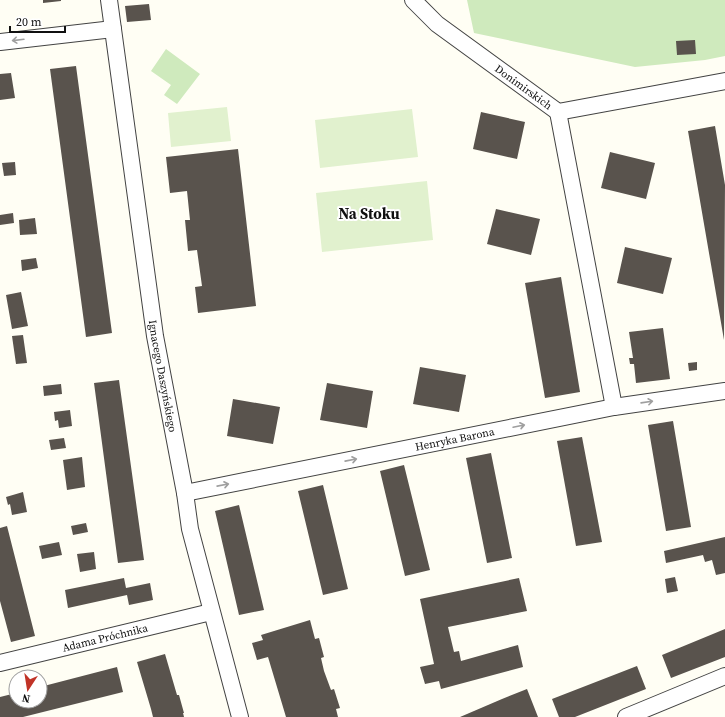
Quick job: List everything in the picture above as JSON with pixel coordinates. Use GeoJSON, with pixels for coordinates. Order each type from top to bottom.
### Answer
{"type":"FeatureCollection","features":[{"type":"Feature","properties":{"kind":"street"},"geometry":{"type":"LineString","coordinates":[[0,42],[113,29],[109,0]]}},
{"type":"Feature","properties":{"kind":"street","name":"Donimirskich"},"geometry":{"type":"LineString","coordinates":[[413,0],[437,24],[558,112],[725,81]]}},
{"type":"Feature","properties":{"kind":"street","name":"Ignacego Daszyńskiego"},"geometry":{"type":"LineString","coordinates":[[113,29],[155,336],[185,493],[190,530],[240,717]]}},
{"type":"Feature","properties":{"kind":"street"},"geometry":{"type":"LineString","coordinates":[[558,112],[614,407]]}},
{"type":"Feature","properties":{"kind":"street","name":"Henryka Barona"},"geometry":{"type":"LineString","coordinates":[[185,493],[614,407],[725,391]]}},
{"type":"Feature","properties":{"kind":"street","name":"Adama Próchnika"},"geometry":{"type":"LineString","coordinates":[[0,663],[211,612]]}},
{"type":"Feature","properties":{"kind":"street"},"geometry":{"type":"LineString","coordinates":[[626,717],[725,676]]}},
{"type":"Feature","properties":{"kind":"green space"},"geometry":{"type":"Polygon","coordinates":[[[467,0],[725,0],[725,56],[705,60],[635,67],[474,33],[467,0]]]}},
{"type":"Feature","properties":{"kind":"green space"},"geometry":{"type":"Polygon","coordinates":[[[166,49],[200,74],[177,104],[164,95],[171,85],[151,71],[166,49]]]}},
{"type":"Feature","properties":{"kind":"green space"},"geometry":{"type":"Polygon","coordinates":[[[227,107],[231,141],[171,147],[168,113],[227,107]]]}},
{"type":"Feature","properties":{"kind":"green space"},"geometry":{"type":"Polygon","coordinates":[[[412,109],[418,157],[320,168],[315,120],[412,109]]]}},
{"type":"Feature","properties":{"kind":"green space"},"geometry":{"type":"Polygon","coordinates":[[[427,181],[433,240],[322,252],[316,193],[427,181]]]}},
{"type":"Feature","properties":{"kind":"building"},"geometry":{"type":"Polygon","coordinates":[[[43,0],[61,0],[61,1],[43,3],[43,0]]]}},
{"type":"Feature","properties":{"kind":"building"},"geometry":{"type":"Polygon","coordinates":[[[149,4],[151,20],[127,22],[125,6],[149,4]]]}},
{"type":"Feature","properties":{"kind":"building"},"geometry":{"type":"Polygon","coordinates":[[[695,40],[696,54],[677,55],[676,41],[695,40]]]}},
{"type":"Feature","properties":{"kind":"building"},"geometry":{"type":"Polygon","coordinates":[[[76,66],[112,333],[86,337],[50,69],[76,66]]]}},
{"type":"Feature","properties":{"kind":"building"},"geometry":{"type":"Polygon","coordinates":[[[11,73],[15,98],[0,100],[0,74],[11,73]]]}},
{"type":"Feature","properties":{"kind":"building"},"geometry":{"type":"Polygon","coordinates":[[[481,112],[525,122],[517,159],[473,149],[481,112]]]}},
{"type":"Feature","properties":{"kind":"building"},"geometry":{"type":"Polygon","coordinates":[[[715,126],[725,185],[724,340],[688,131],[715,126]]]}},
{"type":"Feature","properties":{"kind":"building"},"geometry":{"type":"Polygon","coordinates":[[[238,149],[256,306],[198,313],[195,287],[202,286],[197,250],[188,251],[185,220],[190,220],[187,191],[170,193],[166,157],[238,149]]]}},
{"type":"Feature","properties":{"kind":"building"},"geometry":{"type":"Polygon","coordinates":[[[610,152],[655,163],[646,199],[601,188],[610,152]]]}},
{"type":"Feature","properties":{"kind":"building"},"geometry":{"type":"Polygon","coordinates":[[[15,162],[16,175],[4,176],[2,163],[15,162]]]}},
{"type":"Feature","properties":{"kind":"building"},"geometry":{"type":"Polygon","coordinates":[[[496,209],[540,219],[531,255],[487,244],[496,209]]]}},
{"type":"Feature","properties":{"kind":"building"},"geometry":{"type":"Polygon","coordinates":[[[13,213],[14,223],[0,225],[0,215],[13,213]]]}},
{"type":"Feature","properties":{"kind":"building"},"geometry":{"type":"Polygon","coordinates":[[[35,218],[37,234],[20,235],[19,220],[35,218]]]}},
{"type":"Feature","properties":{"kind":"building"},"geometry":{"type":"Polygon","coordinates":[[[625,247],[672,258],[663,294],[617,283],[625,247]]]}},
{"type":"Feature","properties":{"kind":"building"},"geometry":{"type":"Polygon","coordinates":[[[36,258],[38,268],[22,271],[21,260],[36,258]]]}},
{"type":"Feature","properties":{"kind":"building"},"geometry":{"type":"Polygon","coordinates":[[[561,277],[580,392],[545,398],[525,283],[561,277]]]}},
{"type":"Feature","properties":{"kind":"building"},"geometry":{"type":"Polygon","coordinates":[[[21,292],[28,326],[12,329],[6,295],[21,292]]]}},
{"type":"Feature","properties":{"kind":"building"},"geometry":{"type":"Polygon","coordinates":[[[663,328],[670,379],[636,383],[634,364],[630,364],[629,358],[633,358],[629,332],[663,328]]]}},
{"type":"Feature","properties":{"kind":"building"},"geometry":{"type":"Polygon","coordinates":[[[23,335],[27,363],[16,364],[12,336],[23,335]]]}},
{"type":"Feature","properties":{"kind":"building"},"geometry":{"type":"Polygon","coordinates":[[[697,362],[697,370],[689,371],[688,363],[697,362]]]}},
{"type":"Feature","properties":{"kind":"building"},"geometry":{"type":"Polygon","coordinates":[[[420,367],[466,375],[459,412],[413,404],[420,367]]]}},
{"type":"Feature","properties":{"kind":"building"},"geometry":{"type":"Polygon","coordinates":[[[119,380],[144,560],[118,563],[94,383],[119,380]]]}},
{"type":"Feature","properties":{"kind":"building"},"geometry":{"type":"Polygon","coordinates":[[[327,383],[373,391],[367,428],[320,420],[327,383]]]}},
{"type":"Feature","properties":{"kind":"building"},"geometry":{"type":"Polygon","coordinates":[[[61,384],[62,394],[44,396],[43,386],[61,384]]]}},
{"type":"Feature","properties":{"kind":"building"},"geometry":{"type":"Polygon","coordinates":[[[233,399],[280,407],[273,444],[227,436],[233,399]]]}},
{"type":"Feature","properties":{"kind":"building"},"geometry":{"type":"Polygon","coordinates":[[[70,410],[72,426],[59,428],[58,420],[55,421],[54,412],[70,410]]]}},
{"type":"Feature","properties":{"kind":"building"},"geometry":{"type":"Polygon","coordinates":[[[673,421],[691,527],[666,531],[648,425],[673,421]]]}},
{"type":"Feature","properties":{"kind":"building"},"geometry":{"type":"Polygon","coordinates":[[[582,437],[602,542],[576,546],[557,441],[582,437]]]}},
{"type":"Feature","properties":{"kind":"building"},"geometry":{"type":"Polygon","coordinates":[[[64,438],[66,448],[51,450],[49,440],[64,438]]]}},
{"type":"Feature","properties":{"kind":"building"},"geometry":{"type":"Polygon","coordinates":[[[491,453],[512,558],[487,563],[466,458],[491,453]]]}},
{"type":"Feature","properties":{"kind":"building"},"geometry":{"type":"Polygon","coordinates":[[[82,457],[85,487],[67,490],[63,460],[82,457]]]}},
{"type":"Feature","properties":{"kind":"building"},"geometry":{"type":"Polygon","coordinates":[[[404,465],[430,570],[405,576],[380,471],[404,465]]]}},
{"type":"Feature","properties":{"kind":"building"},"geometry":{"type":"Polygon","coordinates":[[[323,485],[348,589],[323,595],[298,491],[323,485]]]}},
{"type":"Feature","properties":{"kind":"building"},"geometry":{"type":"Polygon","coordinates":[[[23,492],[27,512],[12,515],[10,504],[8,505],[6,497],[23,492]]]}},
{"type":"Feature","properties":{"kind":"building"},"geometry":{"type":"Polygon","coordinates":[[[239,505],[264,610],[239,615],[215,511],[239,505]]]}},
{"type":"Feature","properties":{"kind":"building"},"geometry":{"type":"Polygon","coordinates":[[[86,523],[88,532],[73,535],[71,526],[86,523]]]}},
{"type":"Feature","properties":{"kind":"building"},"geometry":{"type":"Polygon","coordinates":[[[7,526],[35,636],[11,642],[0,601],[0,528],[7,526]]]}},
{"type":"Feature","properties":{"kind":"building"},"geometry":{"type":"Polygon","coordinates":[[[725,537],[725,573],[716,575],[712,560],[705,562],[703,555],[666,563],[664,551],[725,537]]]}},
{"type":"Feature","properties":{"kind":"building"},"geometry":{"type":"Polygon","coordinates":[[[59,542],[62,555],[42,559],[39,546],[59,542]]]}},
{"type":"Feature","properties":{"kind":"building"},"geometry":{"type":"Polygon","coordinates":[[[94,552],[96,569],[80,572],[77,554],[94,552]]]}},
{"type":"Feature","properties":{"kind":"building"},"geometry":{"type":"Polygon","coordinates":[[[675,577],[678,591],[667,593],[665,579],[675,577]]]}},
{"type":"Feature","properties":{"kind":"building"},"geometry":{"type":"Polygon","coordinates":[[[124,578],[126,588],[150,583],[153,600],[129,605],[127,595],[68,608],[65,590],[124,578]]]}},
{"type":"Feature","properties":{"kind":"building"},"geometry":{"type":"Polygon","coordinates":[[[519,578],[527,611],[448,627],[454,652],[459,651],[461,661],[518,645],[523,667],[441,689],[439,681],[425,684],[420,667],[434,664],[420,599],[519,578]]]}},
{"type":"Feature","properties":{"kind":"building"},"geometry":{"type":"Polygon","coordinates":[[[310,620],[315,639],[319,638],[324,657],[321,658],[324,671],[331,690],[334,689],[340,708],[336,709],[338,717],[286,717],[268,657],[257,660],[252,643],[263,640],[261,635],[310,620]]]}},
{"type":"Feature","properties":{"kind":"building"},"geometry":{"type":"Polygon","coordinates":[[[725,629],[725,657],[671,678],[662,655],[725,629]]]}},
{"type":"Feature","properties":{"kind":"building"},"geometry":{"type":"Polygon","coordinates":[[[165,654],[177,695],[179,695],[184,717],[153,717],[137,662],[165,654]]]}},
{"type":"Feature","properties":{"kind":"building"},"geometry":{"type":"Polygon","coordinates":[[[637,666],[646,689],[575,717],[559,717],[552,699],[637,666]]]}},
{"type":"Feature","properties":{"kind":"building"},"geometry":{"type":"Polygon","coordinates":[[[117,667],[123,692],[23,717],[0,717],[0,697],[8,695],[8,709],[48,709],[48,685],[117,667]]]}},
{"type":"Feature","properties":{"kind":"building"},"geometry":{"type":"Polygon","coordinates":[[[527,689],[538,717],[460,717],[502,699],[527,689]]]}},
{"type":"Feature","properties":{"kind":"district","name":"Na Stoku"},"geometry":{"type":"Point","coordinates":[369,213]}}]}
